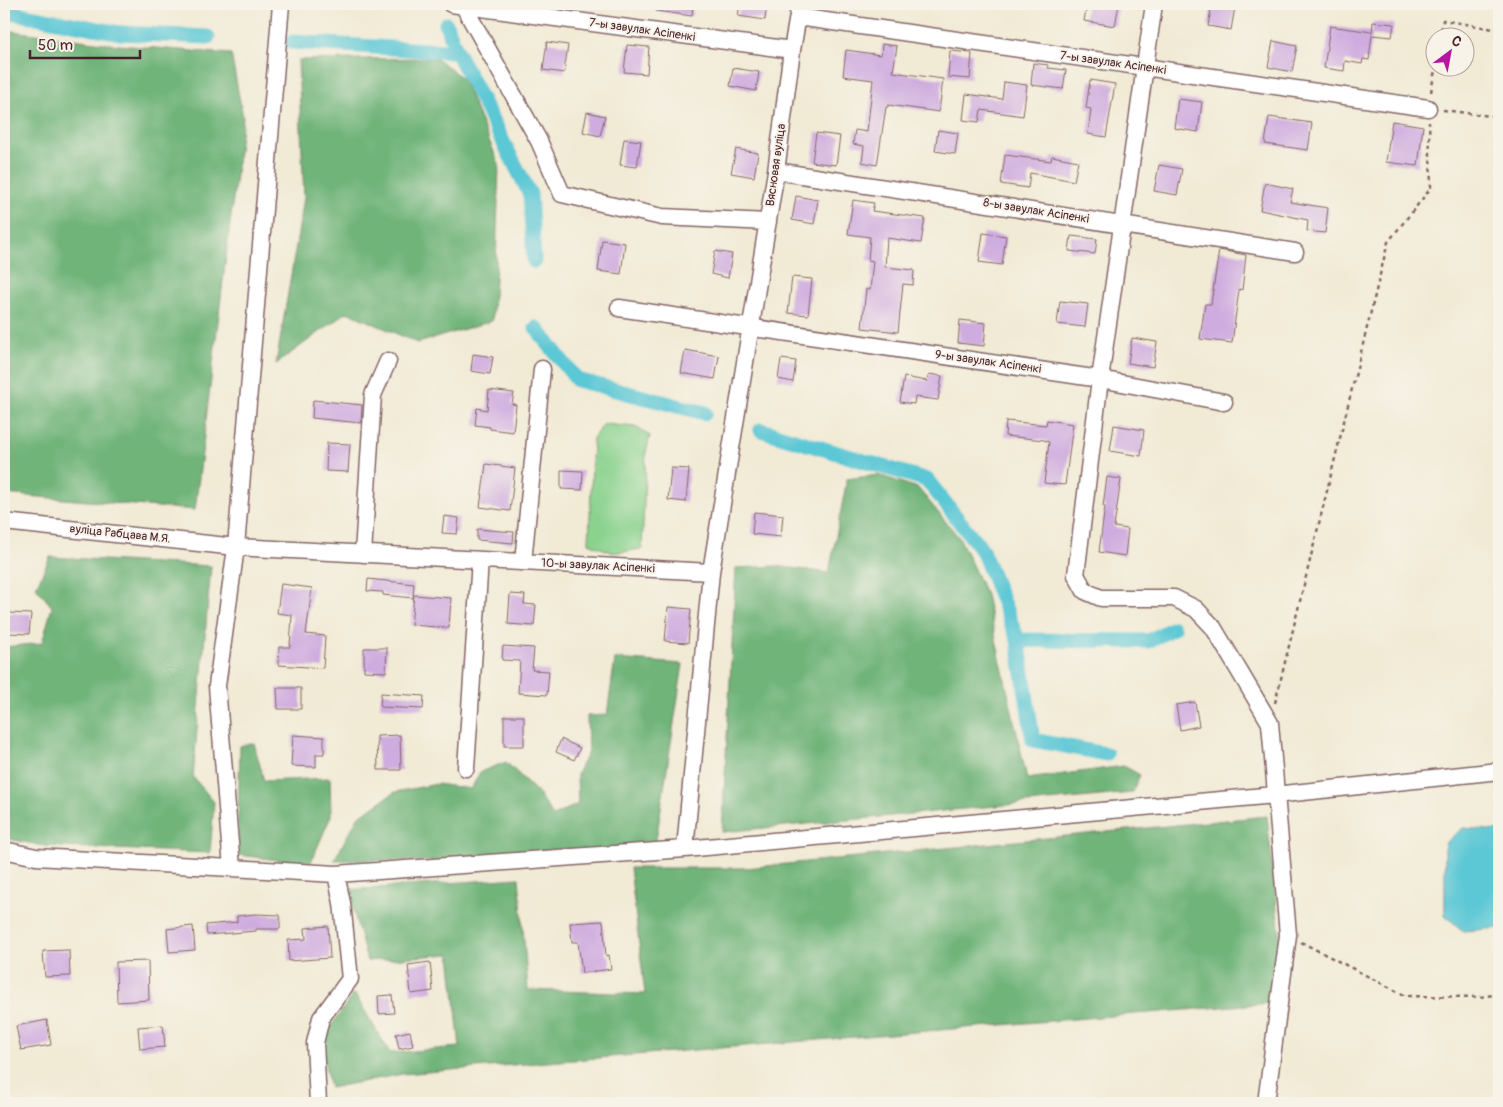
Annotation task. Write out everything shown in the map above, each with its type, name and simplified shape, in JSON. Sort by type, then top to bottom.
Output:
[{"type":"street","points":[[232,868],[217,686],[236,547],[281,4]]},
{"type":"street","points":[[457,4],[539,141],[562,194],[662,217],[768,222]]},
{"type":"street","name":"7-ы завулак Асіпенкі","points":[[457,4],[792,50]]},
{"type":"street","points":[[1154,4],[1100,379],[1076,575],[1085,591],[1101,598],[1174,598],[1196,609],[1213,627],[1270,723],[1288,935],[1266,1103]]},
{"type":"street","name":"7-ы завулак Асіпенкі","points":[[799,10],[1145,67],[1428,108]]},
{"type":"street","name":"Вясновая вуліца","points":[[751,327],[799,10]]},
{"type":"street","name":"8-ы завулак Асіпенкі","points":[[776,171],[1295,252]]},
{"type":"street","name":"9-ы завулак Асіпенкі","points":[[619,308],[1100,379],[1224,402]]},
{"type":"street","points":[[685,850],[711,572],[751,327]]},
{"type":"street","points":[[363,554],[373,395],[388,360]]},
{"type":"street","points":[[523,562],[542,369]]},
{"type":"street","name":"вуліца Рабцава М.Я.","points":[[4,522],[236,547]]},
{"type":"street","name":"10-ы завулак Асіпенкі","points":[[236,547],[711,572]]},
{"type":"street","points":[[466,768],[480,560]]},
{"type":"street","points":[[4,850],[36,856],[336,874],[685,850],[1275,795],[1499,771]]},
{"type":"street","points":[[318,1103],[315,1043],[321,1018],[350,979],[342,903],[336,874]]},
{"type":"path","points":[[1442,28],[1443,20],[1499,30]]},
{"type":"path","points":[[1270,723],[1388,242],[1431,188],[1428,108],[1433,78]]},
{"type":"path","points":[[1428,108],[1499,116]]},
{"type":"path","points":[[1288,935],[1406,996],[1480,997],[1499,994]]},
{"type":"green space","points":[[4,30],[118,45],[231,54],[243,117],[195,510],[4,494]]},
{"type":"green space","points":[[436,58],[463,79],[499,164],[496,267],[492,321],[418,343],[347,312],[276,364],[304,198],[298,60]]},
{"type":"green space","points":[[604,424],[635,427],[650,436],[646,452],[642,549],[613,553],[589,543],[593,438]]},
{"type":"green space","points":[[878,475],[918,488],[960,539],[986,595],[1027,779],[1124,766],[1140,775],[1132,793],[722,832],[736,568],[776,566],[829,573],[847,479]]},
{"type":"green space","points":[[50,557],[211,566],[193,777],[214,802],[210,853],[44,846],[4,838],[4,647],[42,643],[52,607],[36,587]]},
{"type":"green space","points":[[615,659],[683,664],[655,847],[444,861],[334,860],[358,817],[395,792],[437,784],[471,789],[480,772],[506,762],[537,792],[553,816],[578,804],[577,774],[588,752],[587,716],[607,715]]},
{"type":"green space","points":[[254,743],[264,781],[330,778],[331,816],[310,864],[239,855],[240,746]]},
{"type":"green space","points":[[1267,816],[1280,938],[1270,1003],[402,1074],[330,1088],[320,1042],[354,993],[390,1053],[460,1047],[450,954],[367,961],[348,890],[519,878],[528,990],[645,994],[630,868],[746,868]]},
{"type":"water","points":[[1463,828],[1499,831],[1499,928],[1463,931],[1445,915],[1445,843]]},
{"type":"building","points":[[657,4],[693,4],[692,16],[656,11]]},
{"type":"building","points":[[740,4],[767,4],[765,20],[738,16]]},
{"type":"building","points":[[1087,4],[1119,4],[1115,26],[1084,21]]},
{"type":"building","points":[[1212,4],[1235,7],[1231,30],[1208,26]]},
{"type":"building","points":[[1373,22],[1394,24],[1392,37],[1372,35],[1369,60],[1363,59],[1362,64],[1345,61],[1344,71],[1324,68],[1330,26],[1372,32]]},
{"type":"building","points":[[1273,41],[1297,46],[1292,72],[1268,67]]},
{"type":"building","points":[[547,42],[568,45],[564,73],[543,70]]},
{"type":"building","points":[[882,44],[897,46],[893,72],[943,79],[939,112],[888,105],[886,107],[877,165],[862,162],[864,146],[853,144],[855,130],[867,132],[873,80],[843,76],[846,50],[881,55]]},
{"type":"building","points":[[627,45],[649,47],[647,74],[624,72]]},
{"type":"building","points":[[950,51],[972,53],[970,79],[948,77]]},
{"type":"building","points":[[1033,63],[1048,65],[1048,68],[1066,70],[1063,89],[1031,85]]},
{"type":"building","points":[[733,68],[759,72],[756,91],[730,86]]},
{"type":"building","points":[[1090,80],[1115,84],[1106,137],[1088,134],[1091,109],[1086,108]]},
{"type":"building","points":[[1004,82],[1027,85],[1023,116],[981,110],[979,122],[963,120],[966,94],[1002,99]]},
{"type":"building","points":[[1178,99],[1202,102],[1198,132],[1174,128]]},
{"type":"building","points":[[587,112],[605,116],[600,136],[583,132]]},
{"type":"building","points":[[1269,117],[1312,123],[1308,150],[1265,144]]},
{"type":"building","points":[[1392,121],[1423,126],[1418,166],[1386,162]]},
{"type":"building","points":[[938,130],[958,133],[955,154],[935,151]]},
{"type":"building","points":[[816,133],[840,136],[836,165],[812,162]]},
{"type":"building","points":[[624,139],[641,141],[637,167],[620,165]]},
{"type":"building","points":[[736,149],[758,153],[754,177],[731,173]]},
{"type":"building","points":[[1005,155],[1051,161],[1052,156],[1078,161],[1074,181],[1030,173],[1028,188],[1001,184]]},
{"type":"building","points":[[1159,165],[1182,169],[1177,195],[1154,191]]},
{"type":"building","points":[[1265,183],[1293,189],[1290,202],[1328,208],[1325,233],[1307,231],[1308,220],[1260,210]]},
{"type":"building","points":[[796,196],[818,200],[814,224],[792,220]]},
{"type":"building","points":[[853,200],[874,203],[872,211],[925,218],[921,243],[887,238],[885,267],[914,270],[913,285],[903,284],[898,332],[862,328],[866,289],[870,290],[873,261],[868,260],[870,237],[848,234]]},
{"type":"building","points":[[983,233],[1006,236],[1002,265],[979,262]]},
{"type":"building","points":[[1071,236],[1097,239],[1095,254],[1069,251]]},
{"type":"building","points":[[602,240],[625,243],[621,274],[598,271]]},
{"type":"building","points":[[1219,250],[1246,255],[1242,290],[1239,289],[1232,343],[1200,339],[1205,304],[1211,304]]},
{"type":"building","points":[[715,251],[732,254],[728,278],[711,274]]},
{"type":"building","points":[[792,277],[812,279],[808,315],[788,313]]},
{"type":"building","points":[[1060,301],[1088,304],[1085,327],[1057,324]]},
{"type":"building","points":[[960,320],[986,323],[984,346],[958,343]]},
{"type":"building","points":[[1132,338],[1157,342],[1153,367],[1128,363]]},
{"type":"building","points":[[685,350],[719,356],[715,379],[681,373]]},
{"type":"building","points":[[473,354],[493,357],[490,374],[471,371]]},
{"type":"building","points":[[781,359],[796,361],[793,382],[778,379]]},
{"type":"building","points":[[929,374],[942,376],[938,400],[915,397],[914,404],[900,402],[904,377],[927,381]]},
{"type":"building","points":[[489,390],[514,393],[512,404],[516,405],[513,432],[475,425],[477,408],[487,410]]},
{"type":"building","points":[[313,400],[362,405],[361,423],[312,418]]},
{"type":"building","points":[[1047,420],[1073,424],[1065,485],[1044,483],[1049,442],[1005,436],[1006,421],[1046,425]]},
{"type":"building","points":[[1114,425],[1144,430],[1141,456],[1110,451]]},
{"type":"building","points":[[327,443],[350,444],[348,472],[326,471]]},
{"type":"building","points":[[486,464],[515,468],[510,511],[480,507]]},
{"type":"building","points":[[671,468],[689,469],[686,502],[668,500]]},
{"type":"building","points":[[561,470],[583,471],[582,490],[561,489]]},
{"type":"building","points":[[1107,477],[1121,479],[1114,527],[1128,529],[1125,556],[1099,552]]},
{"type":"building","points":[[754,512],[783,515],[781,537],[752,534]]},
{"type":"building","points":[[444,516],[459,518],[457,534],[442,533]]},
{"type":"building","points":[[477,529],[514,532],[513,543],[477,540]]},
{"type":"building","points":[[368,579],[414,584],[413,598],[383,595],[383,592],[367,591]]},
{"type":"building","points":[[281,584],[312,588],[306,634],[325,636],[323,668],[278,665],[279,647],[290,647],[292,615],[277,613]]},
{"type":"building","points":[[510,594],[525,595],[524,604],[536,605],[534,626],[508,624]]},
{"type":"building","points":[[414,595],[451,598],[449,628],[411,625]]},
{"type":"building","points":[[668,607],[691,609],[688,643],[665,641]]},
{"type":"building","points":[[9,613],[31,614],[29,634],[8,633]]},
{"type":"building","points":[[503,646],[534,648],[532,670],[549,671],[547,695],[518,693],[520,661],[502,660]]},
{"type":"building","points":[[364,648],[387,648],[386,672],[364,671]]},
{"type":"building","points":[[277,688],[301,688],[301,709],[278,709]]},
{"type":"building","points":[[381,693],[424,696],[423,709],[380,707]]},
{"type":"building","points":[[1195,702],[1199,726],[1180,730],[1176,705]]},
{"type":"building","points":[[504,716],[524,716],[524,746],[504,746]]},
{"type":"building","points":[[293,735],[324,737],[324,754],[316,754],[316,767],[291,766]]},
{"type":"building","points":[[400,735],[401,770],[378,770],[377,736]]},
{"type":"building","points":[[561,739],[580,748],[574,760],[556,752]]},
{"type":"building","points":[[255,914],[280,915],[280,929],[256,929],[256,931],[207,935],[206,925],[237,922],[237,916]]},
{"type":"building","points":[[603,921],[606,956],[609,955],[611,969],[582,973],[578,942],[572,942],[570,923]]},
{"type":"building","points":[[193,926],[195,950],[169,952],[167,929]]},
{"type":"building","points":[[328,926],[330,958],[289,961],[288,940],[306,939],[305,928]]},
{"type":"building","points":[[69,950],[70,976],[45,977],[43,951]]},
{"type":"building","points":[[148,961],[149,1000],[117,1002],[116,962]]},
{"type":"building","points":[[430,962],[433,991],[411,994],[408,965]]},
{"type":"building","points":[[392,995],[394,1013],[379,1014],[378,996]]},
{"type":"building","points":[[47,1020],[51,1045],[21,1050],[16,1026]]},
{"type":"building","points":[[163,1025],[165,1047],[140,1049],[138,1027]]},
{"type":"building","points":[[410,1031],[413,1046],[399,1049],[396,1034]]},
{"type":"waterway","points":[[4,11],[120,33],[208,37]]},
{"type":"waterway","points":[[446,24],[457,52]]},
{"type":"waterway","points":[[292,42],[457,52],[530,194],[534,261]]},
{"type":"waterway","points":[[536,328],[577,380],[705,413]]},
{"type":"waterway","points":[[761,430],[927,480],[982,550],[1018,640],[1033,740],[1106,754]]},
{"type":"waterway","points":[[1018,640],[1149,641],[1173,628]]}]
